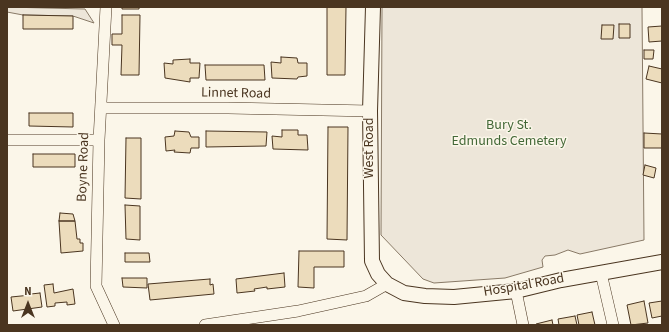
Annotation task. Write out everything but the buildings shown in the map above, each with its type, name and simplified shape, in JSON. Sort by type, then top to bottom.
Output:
[{"type":"street","name":"Boyne Road","points":[[106,7],[100,140],[96,286],[114,325]]},
{"type":"street","name":"West Road","points":[[373,7],[370,111],[372,261],[378,274],[387,284]]},
{"type":"street","name":"Linnet Road","points":[[102,108],[228,108],[370,111]]},
{"type":"street","points":[[7,140],[100,140]]},
{"type":"street","name":"Hospital Road","points":[[387,284],[404,293],[425,296],[454,297],[516,290],[561,280],[662,262]]},
{"type":"street","points":[[601,273],[613,325]]},
{"type":"street","points":[[205,325],[298,311],[366,296],[387,284]]},
{"type":"street","points":[[516,290],[523,325]]},
{"type":"green space","points":[[7,7],[85,9],[94,23],[73,16],[23,15],[7,12]]},
{"type":"green space","name":"Bury St. Edmunds Cemetery","points":[[382,7],[642,7],[644,240],[580,254],[568,250],[555,255],[545,256],[542,260],[543,267],[505,278],[434,283],[423,279],[381,235]]}]
